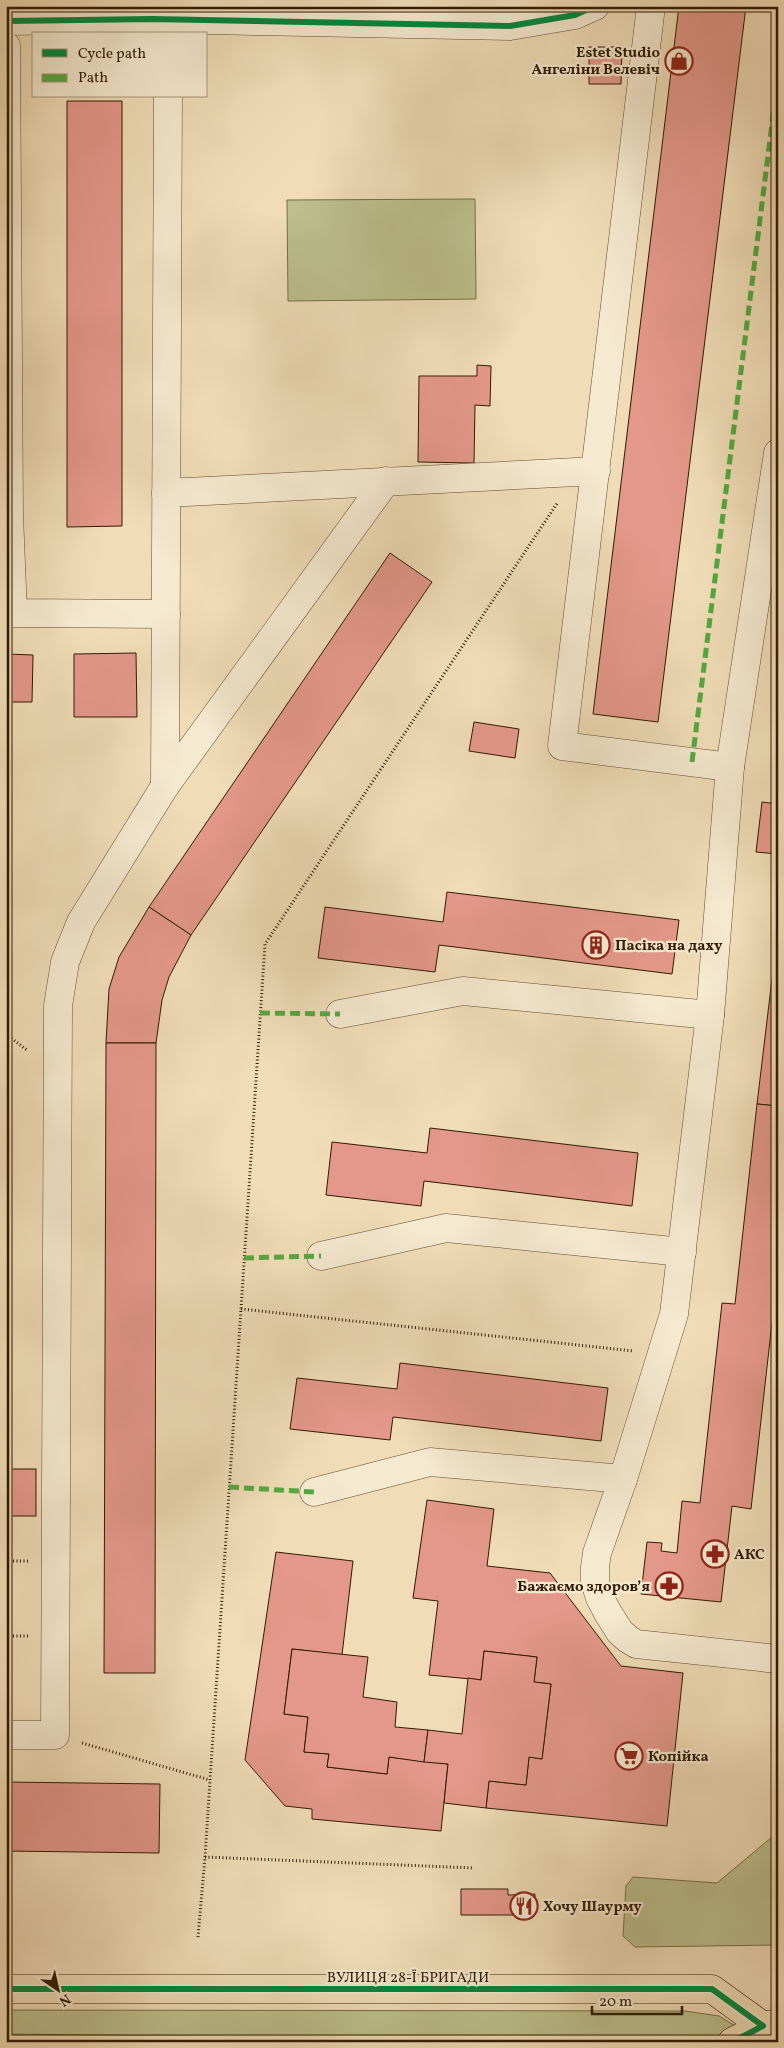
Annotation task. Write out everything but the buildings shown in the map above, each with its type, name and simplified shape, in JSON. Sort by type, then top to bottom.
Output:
[{"type":"main road","name":"ВУЛИЦЯ 28-Ї БРИГАДИ","points":[[6,1989],[712,1988],[770,2024]]},
{"type":"main road","name":"ВУЛИЦЯ 28-Ї БРИГАДИ","points":[[732,2042],[770,2024]]},
{"type":"street","points":[[6,6],[6,13]]},
{"type":"street","points":[[6,21],[169,27],[510,26],[575,15],[595,6]]},
{"type":"street","points":[[651,6],[587,471],[562,746],[730,767]]},
{"type":"street","points":[[6,46],[8,515],[12,613],[166,614]]},
{"type":"street","points":[[165,786],[168,98]]},
{"type":"street","points":[[778,453],[730,767],[710,1014],[674,1314],[623,1479],[597,1553],[595,1567],[595,1582],[600,1598],[620,1632],[636,1644],[778,1659]]},
{"type":"street","points":[[166,493],[587,471]]},
{"type":"street","points":[[6,1735],[55,1735],[58,1006],[65,962],[81,922],[165,786],[386,481]]},
{"type":"street","points":[[340,1014],[463,991],[710,1014]]},
{"type":"street","points":[[321,1256],[446,1228],[682,1252]]},
{"type":"street","points":[[314,1492],[430,1462],[623,1479]]},
{"type":"path","points":[[198,1936],[205,1857],[265,944],[587,471]]},
{"type":"path","points":[[241,1309],[662,1354]]},
{"type":"path","points":[[55,1735],[210,1780]]},
{"type":"path","points":[[205,1857],[474,1868]]},
{"type":"green space","points":[[475,199],[476,299],[288,301],[287,200]]},
{"type":"green space","points":[[778,1832],[778,1945],[635,1947],[623,1936],[626,1886],[633,1877],[717,1883]]},
{"type":"green space","points":[[6,2010],[685,2011],[719,2016],[737,2027],[718,2037],[690,2042],[6,2034]]},
{"type":"marked path","points":[[692,762],[778,76]]},
{"type":"marked path","points":[[260,1013],[340,1014]]},
{"type":"marked path","points":[[244,1258],[321,1256]]},
{"type":"marked path","points":[[229,1487],[314,1492]]},
{"type":"cycle path","points":[[6,21],[152,19],[510,26],[575,15],[595,6]]},
{"type":"cycle path","points":[[6,1989],[712,1989],[763,2026],[732,2042]]},
{"type":"place","name":"Estet Studio Ангеліни Велевіч","points":[[679,61]]},
{"type":"place","name":"Пасіка на даху","points":[[596,945]]},
{"type":"place","name":"АКС","points":[[715,1554]]},
{"type":"place","name":"Бажаємо здоровʼя","points":[[669,1586]]},
{"type":"place","name":"Копійка","points":[[629,1756]]},
{"type":"place","name":"Хочу Шаурму","points":[[524,1906]]}]
